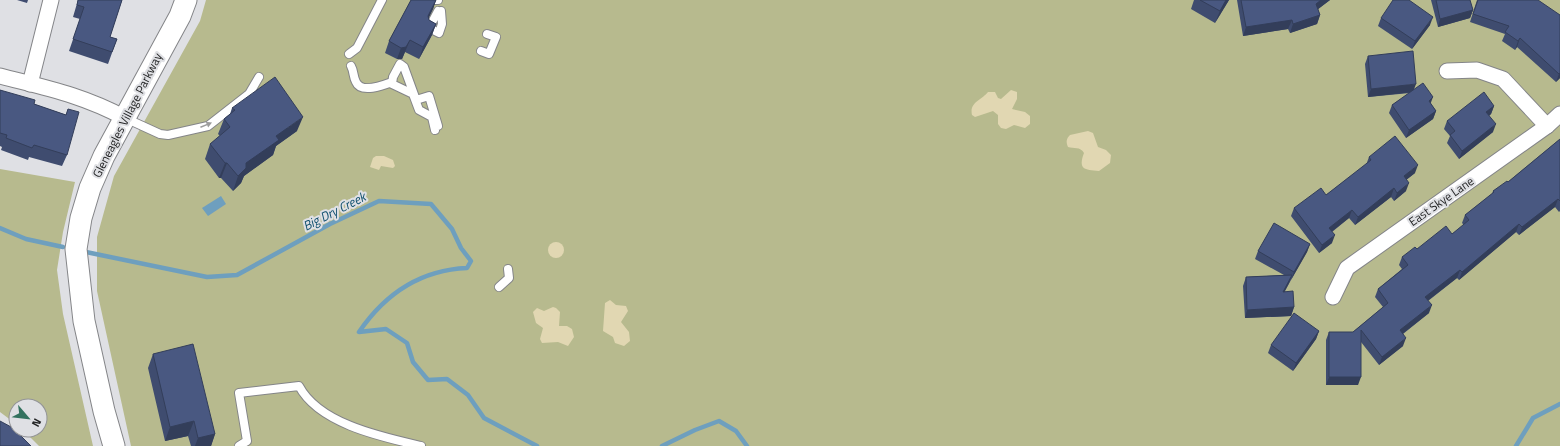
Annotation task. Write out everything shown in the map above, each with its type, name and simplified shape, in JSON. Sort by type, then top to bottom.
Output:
[{"type":"street","points":[[30,84],[51,0]]},
{"type":"street","name":"Gleneagles Village Parkway","points":[[114,446],[104,411],[84,321],[76,249],[81,218],[90,188],[104,156],[180,16],[186,0]]},
{"type":"street","points":[[1447,71],[1477,70],[1503,79],[1547,126]]},
{"type":"street","points":[[0,76],[67,93],[101,105],[124,118]]},
{"type":"street","name":"East Skye Lane","points":[[1333,297],[1347,268],[1547,126],[1560,114]]},
{"type":"lane","points":[[348,54],[356,48],[382,0]]},
{"type":"lane","points":[[481,51],[489,54],[496,37],[487,34]]},
{"type":"lane","points":[[351,66],[356,82],[359,85],[373,88],[392,82],[412,94],[419,110],[432,117],[436,128],[429,96],[416,100],[404,67],[400,64],[392,82]]},
{"type":"lane","points":[[124,118],[160,134],[168,135],[208,126],[249,94],[259,77]]},
{"type":"lane","points":[[500,287],[509,278],[508,268]]},
{"type":"lane","points":[[239,446],[247,440],[239,393],[299,386],[304,396],[331,418],[386,438],[421,446]]},
{"type":"green space","points":[[206,0],[1560,0],[1560,446],[131,446],[97,291],[97,237],[114,176],[200,21]]},
{"type":"green space","points":[[0,169],[75,182],[63,232],[57,270],[63,314],[93,446],[39,446],[31,438],[48,438],[48,398],[8,398],[8,418],[0,412]]},
{"type":"sand","points":[[1011,90],[1017,92],[1017,99],[1012,109],[1025,112],[1030,116],[1030,124],[1025,128],[1014,125],[1006,129],[1001,128],[998,124],[998,115],[993,111],[975,117],[972,115],[972,107],[974,104],[988,92],[995,92],[998,98],[1001,99]]},
{"type":"sand","points":[[1088,131],[1093,133],[1098,147],[1106,150],[1111,155],[1110,163],[1099,171],[1084,168],[1082,165],[1082,158],[1084,153],[1081,149],[1068,147],[1067,145],[1067,139],[1070,135]]},
{"type":"sand","points":[[376,156],[384,156],[393,160],[395,166],[393,168],[381,166],[379,170],[370,167],[373,158]]},
{"type":"sand","points":[[556,242],[562,244],[564,250],[562,256],[556,258],[550,256],[548,250],[550,244]]},
{"type":"sand","points":[[610,300],[616,305],[626,306],[628,311],[621,322],[629,332],[630,341],[624,346],[615,343],[613,337],[603,331],[605,303]]},
{"type":"sand","points":[[553,307],[560,312],[559,326],[567,326],[572,329],[574,337],[568,346],[558,342],[542,343],[540,339],[543,328],[536,323],[533,312],[537,308],[544,311]]},
{"type":"water","points":[[221,196],[226,204],[208,216],[202,208]]},
{"type":"building","points":[[78,0],[122,0],[110,37],[117,39],[112,52],[73,39],[84,7],[77,5]]},
{"type":"building","points":[[411,0],[436,0],[428,16],[429,20],[436,24],[423,47],[410,40],[406,47],[401,48],[389,41]]},
{"type":"building","points":[[1200,0],[1226,0],[1220,11]]},
{"type":"building","points":[[1241,0],[1321,0],[1316,4],[1320,15],[1293,24],[1292,20],[1246,27]]},
{"type":"building","points":[[1393,0],[1409,0],[1433,17],[1415,41],[1381,18]]},
{"type":"building","points":[[1436,0],[1470,0],[1473,10],[1440,19]]},
{"type":"building","points":[[1478,0],[1538,0],[1560,15],[1560,73],[1559,74],[1520,38],[1518,41],[1505,32],[1509,26],[1473,14]]},
{"type":"building","points":[[1413,51],[1416,84],[1371,89],[1368,56]]},
{"type":"building","points":[[275,77],[303,117],[276,136],[279,140],[246,163],[246,168],[238,176],[227,163],[225,163],[210,144],[230,127],[224,119],[235,110],[232,108]]},
{"type":"building","points":[[1423,83],[1433,97],[1429,101],[1436,111],[1409,130],[1392,105]]},
{"type":"building","points":[[0,90],[35,100],[34,104],[66,115],[68,109],[79,112],[67,155],[34,145],[32,148],[6,138],[7,135],[0,133]]},
{"type":"building","points":[[1484,92],[1494,106],[1486,112],[1496,124],[1462,151],[1450,135],[1455,131],[1447,121]]},
{"type":"building","points":[[1395,136],[1418,165],[1404,176],[1409,183],[1397,193],[1394,188],[1358,217],[1352,210],[1329,228],[1335,235],[1322,245],[1294,208],[1321,188],[1326,195],[1371,160],[1369,157]]},
{"type":"building","points":[[1560,139],[1560,201],[1558,199],[1522,227],[1519,224],[1462,272],[1460,270],[1425,297],[1432,305],[1400,330],[1406,338],[1382,357],[1361,330],[1361,377],[1329,377],[1329,332],[1353,332],[1388,303],[1378,289],[1408,265],[1402,257],[1415,247],[1417,249],[1446,226],[1452,234],[1469,220],[1465,215],[1494,192],[1493,191],[1507,181],[1508,182]]},
{"type":"building","points":[[1274,223],[1310,244],[1294,272],[1258,251]]},
{"type":"building","points":[[1292,275],[1283,292],[1293,291],[1294,307],[1247,310],[1246,277]]},
{"type":"building","points":[[1294,313],[1319,331],[1296,363],[1271,345]]},
{"type":"building","points":[[193,344],[215,434],[198,438],[194,421],[170,427],[153,354]]},
{"type":"building","points":[[0,421],[8,425],[8,438],[23,438],[31,446],[0,446]]},
{"type":"waterway","name":"Big Dry Creek","points":[[86,252],[207,277],[237,275],[330,224],[379,201],[431,204],[452,229],[461,248],[471,261],[467,268],[434,274],[419,279],[406,286],[380,306],[359,332],[386,329],[407,343],[413,362],[428,380],[447,379],[468,395],[484,418],[537,446]]},
{"type":"waterway","name":"Big Dry Creek","points":[[0,228],[26,239],[63,247]]},
{"type":"waterway","name":"Big Dry Creek","points":[[1516,446],[1533,418],[1560,404]]},
{"type":"waterway","name":"Big Dry Creek","points":[[662,446],[695,430],[719,421],[736,431],[747,446]]}]
